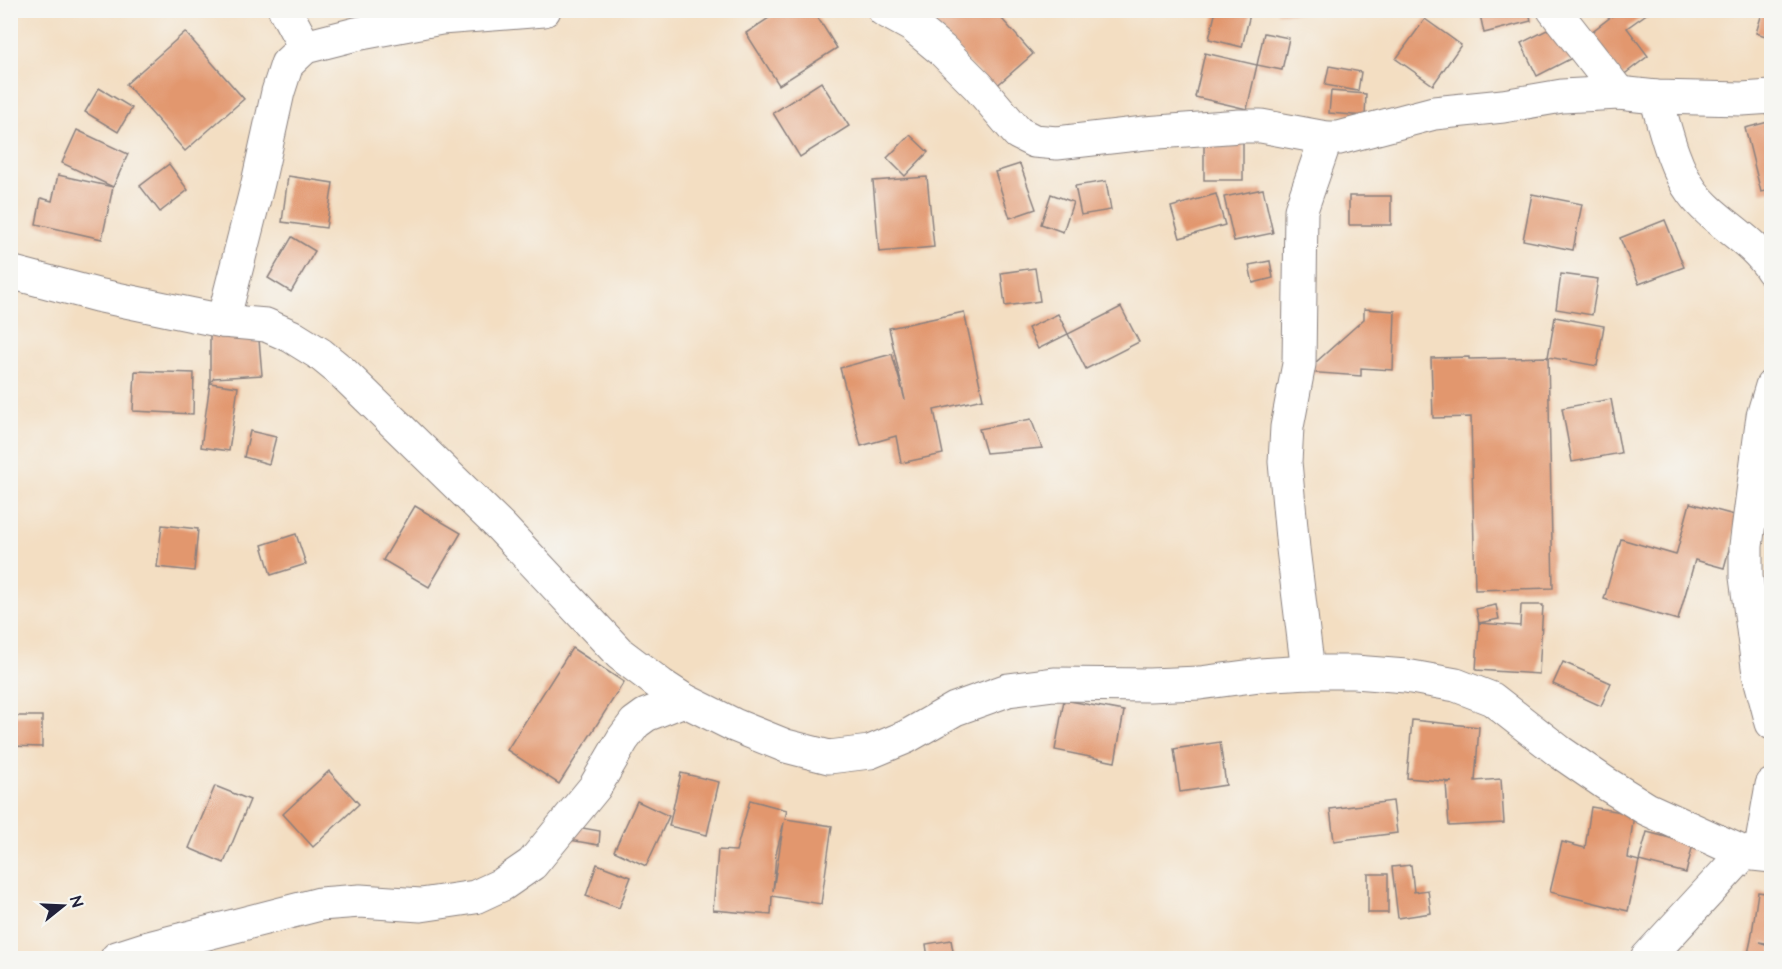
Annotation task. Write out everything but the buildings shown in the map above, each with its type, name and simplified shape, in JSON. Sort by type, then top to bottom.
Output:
[{"type":"street","points":[[285,10],[305,47]]},
{"type":"street","points":[[223,321],[258,183],[278,92],[287,64],[305,47],[356,34],[441,18],[544,10]]},
{"type":"street","points":[[884,10],[913,26],[942,51],[978,87],[1018,133],[1034,141],[1057,144],[1145,133],[1240,126],[1284,129],[1326,138],[1339,138],[1434,113],[1503,106],[1562,96],[1619,93],[1656,97],[1742,99],[1772,97]]},
{"type":"street","points":[[1554,10],[1619,93]]},
{"type":"street","points":[[1656,97],[1677,161],[1691,191],[1703,205],[1750,244],[1772,270]]},
{"type":"street","points":[[1308,672],[1285,462],[1287,426],[1299,364],[1301,210],[1326,138]]},
{"type":"street","points":[[10,272],[97,295],[223,321],[266,325],[291,336],[320,354],[342,372],[501,527],[620,654],[661,686],[684,700],[734,725],[786,746],[829,757],[870,752],[906,737],[955,710],[1008,690],[1054,684],[1149,686],[1308,672],[1355,672],[1406,676],[1456,685],[1492,699],[1560,752],[1647,809],[1758,854]]},
{"type":"street","points":[[1772,386],[1763,416],[1746,546],[1746,577],[1759,674],[1772,723]]},
{"type":"street","points":[[117,958],[320,904],[360,901],[421,905],[476,897],[503,884],[532,864],[595,787],[635,723],[646,715],[684,700]]},
{"type":"street","points":[[1647,958],[1758,854],[1772,785]]}]
